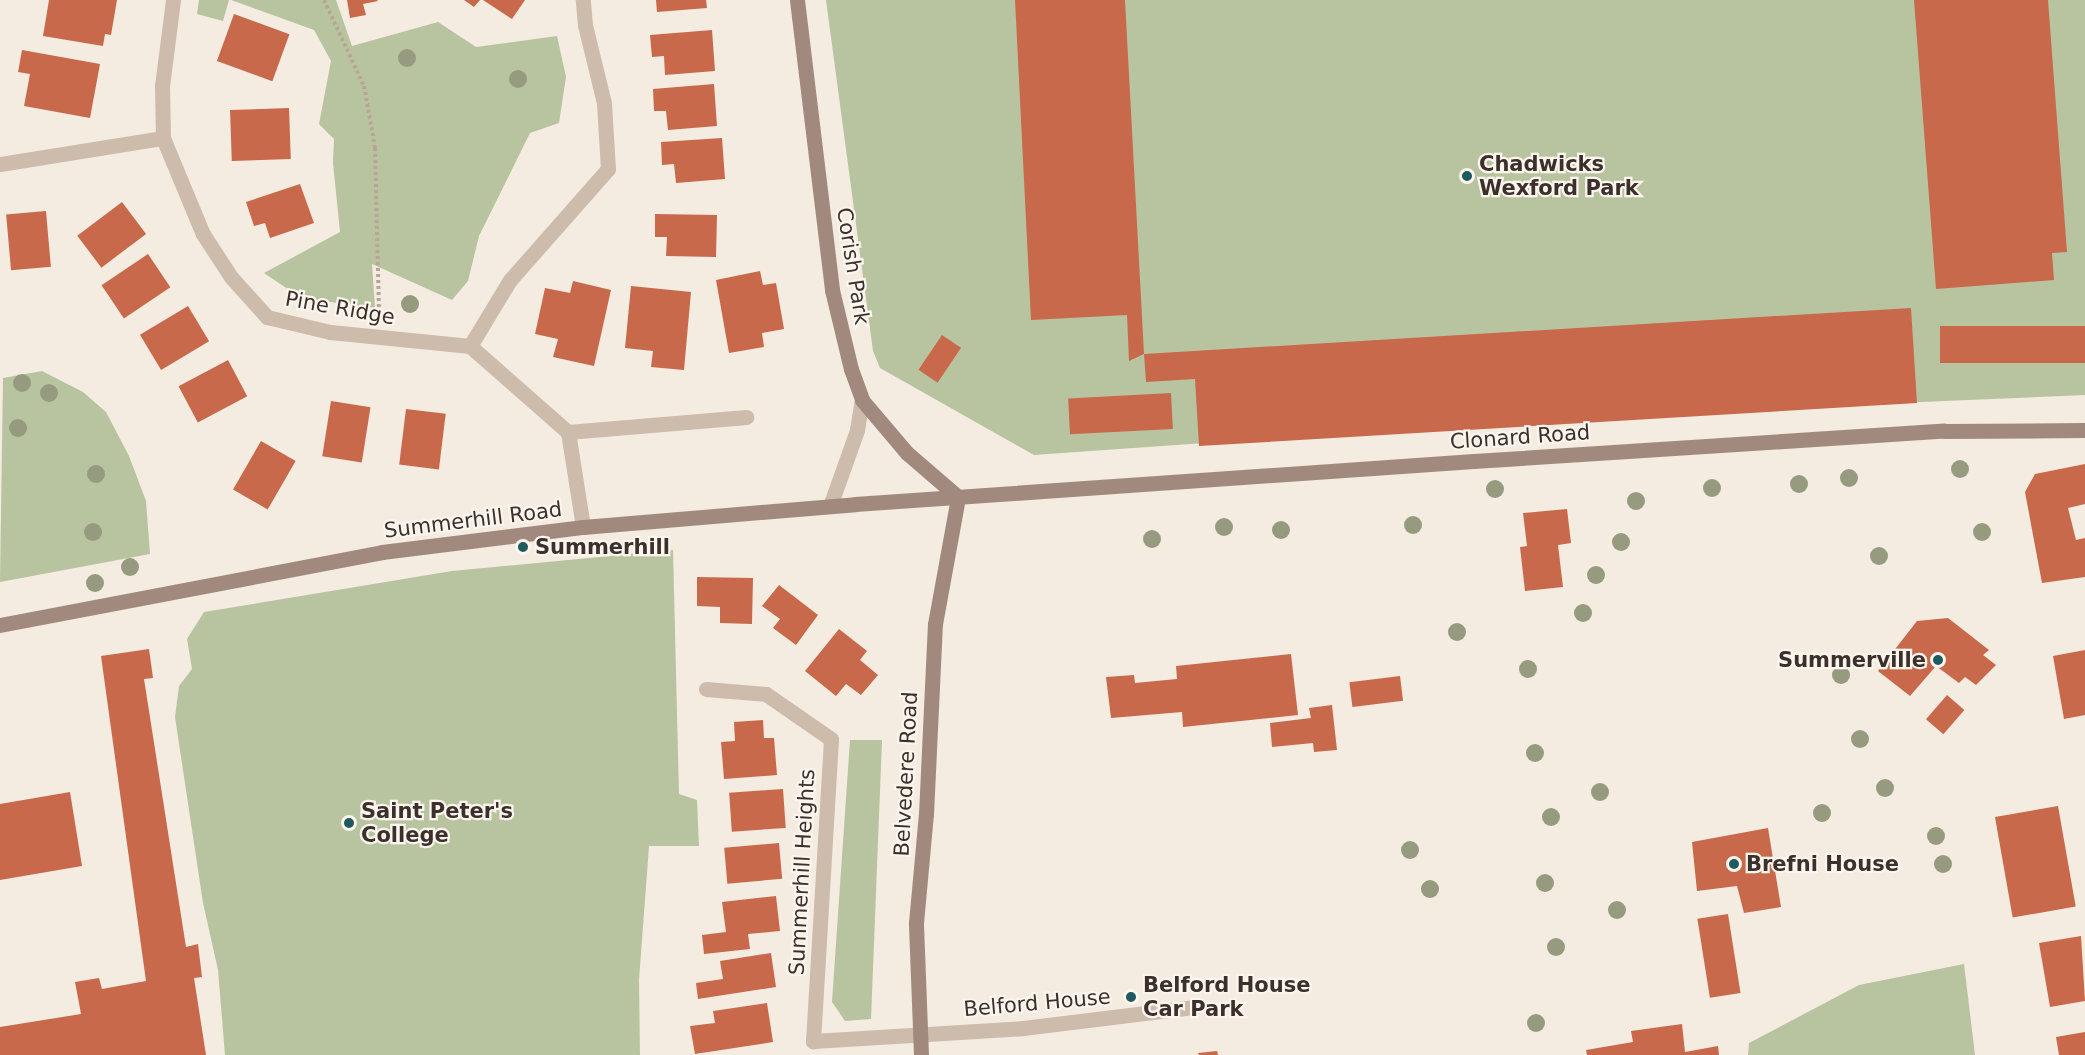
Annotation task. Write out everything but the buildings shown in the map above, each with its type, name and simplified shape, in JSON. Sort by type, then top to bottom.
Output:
[{"type":"street","name":"Pine Ridge","points":[[173,0],[162,86],[163,138],[203,234],[231,277],[267,317],[378,339],[470,346]]},
{"type":"street","points":[[583,0],[585,25],[604,103],[608,169],[510,280],[470,346],[568,432],[584,527]]},
{"type":"street","name":"Corish Park","points":[[797,0],[832,290],[862,400],[907,453],[957,497]]},
{"type":"street","points":[[0,164],[163,138]]},
{"type":"street","points":[[830,506],[857,430],[862,400]]},
{"type":"street","points":[[568,432],[746,417]]},
{"type":"street","name":"Clonard Road","points":[[957,497],[1888,434],[2085,430]]},
{"type":"street","name":"Summerhill Road","points":[[0,625],[382,552],[584,527],[957,497]]},
{"type":"street","name":"Belvedere Road","points":[[921,1055],[918,1033],[916,923],[926,814],[934,624],[957,497]]},
{"type":"street","name":"Summerhill Heights","points":[[706,689],[766,694],[831,739],[813,1041],[918,1033]]},
{"type":"street","name":"Belford House","points":[[918,1033],[1023,1028],[1196,1007]]},
{"type":"path","points":[[324,0],[364,86],[373,138],[378,339]]},
{"type":"green space","points":[[199,0],[229,0],[223,21],[197,14]]},
{"type":"green space","points":[[231,0],[336,0],[352,46],[438,22],[476,47],[557,36],[566,77],[559,123],[530,133],[479,236],[468,281],[452,300],[372,264],[375,308],[301,298],[264,273],[340,232],[333,163],[334,139],[319,124],[331,61],[314,30]]},
{"type":"green space","name":"Chadwicks Wexford Park","points":[[826,0],[2085,0],[2085,395],[1589,416],[1034,455],[880,368],[873,351]]},
{"type":"green space","points":[[42,371],[83,392],[106,412],[129,456],[146,501],[150,554],[0,582],[3,378]]},
{"type":"green space","name":"Saint Peter's College","points":[[673,550],[679,794],[697,800],[699,846],[649,846],[639,980],[640,1055],[225,1055],[218,970],[203,903],[175,717],[179,686],[192,669],[187,639],[204,612],[452,571]]},
{"type":"green space","points":[[850,740],[882,740],[871,1019],[845,1021],[832,1002]]},
{"type":"green space","points":[[1964,964],[1975,1055],[1748,1055],[1749,1043],[1859,985]]},
{"type":"place","name":"Chadwicks Wexford Park","points":[[1467,176]]},
{"type":"place","name":"Summerhill","points":[[523,547]]},
{"type":"place","name":"Summerville","points":[[1938,660]]},
{"type":"place","name":"Saint Peter's College","points":[[349,823]]},
{"type":"place","name":"Brefni House","points":[[1734,864]]},
{"type":"place","name":"Belford House Car Park","points":[[1131,997]]}]
